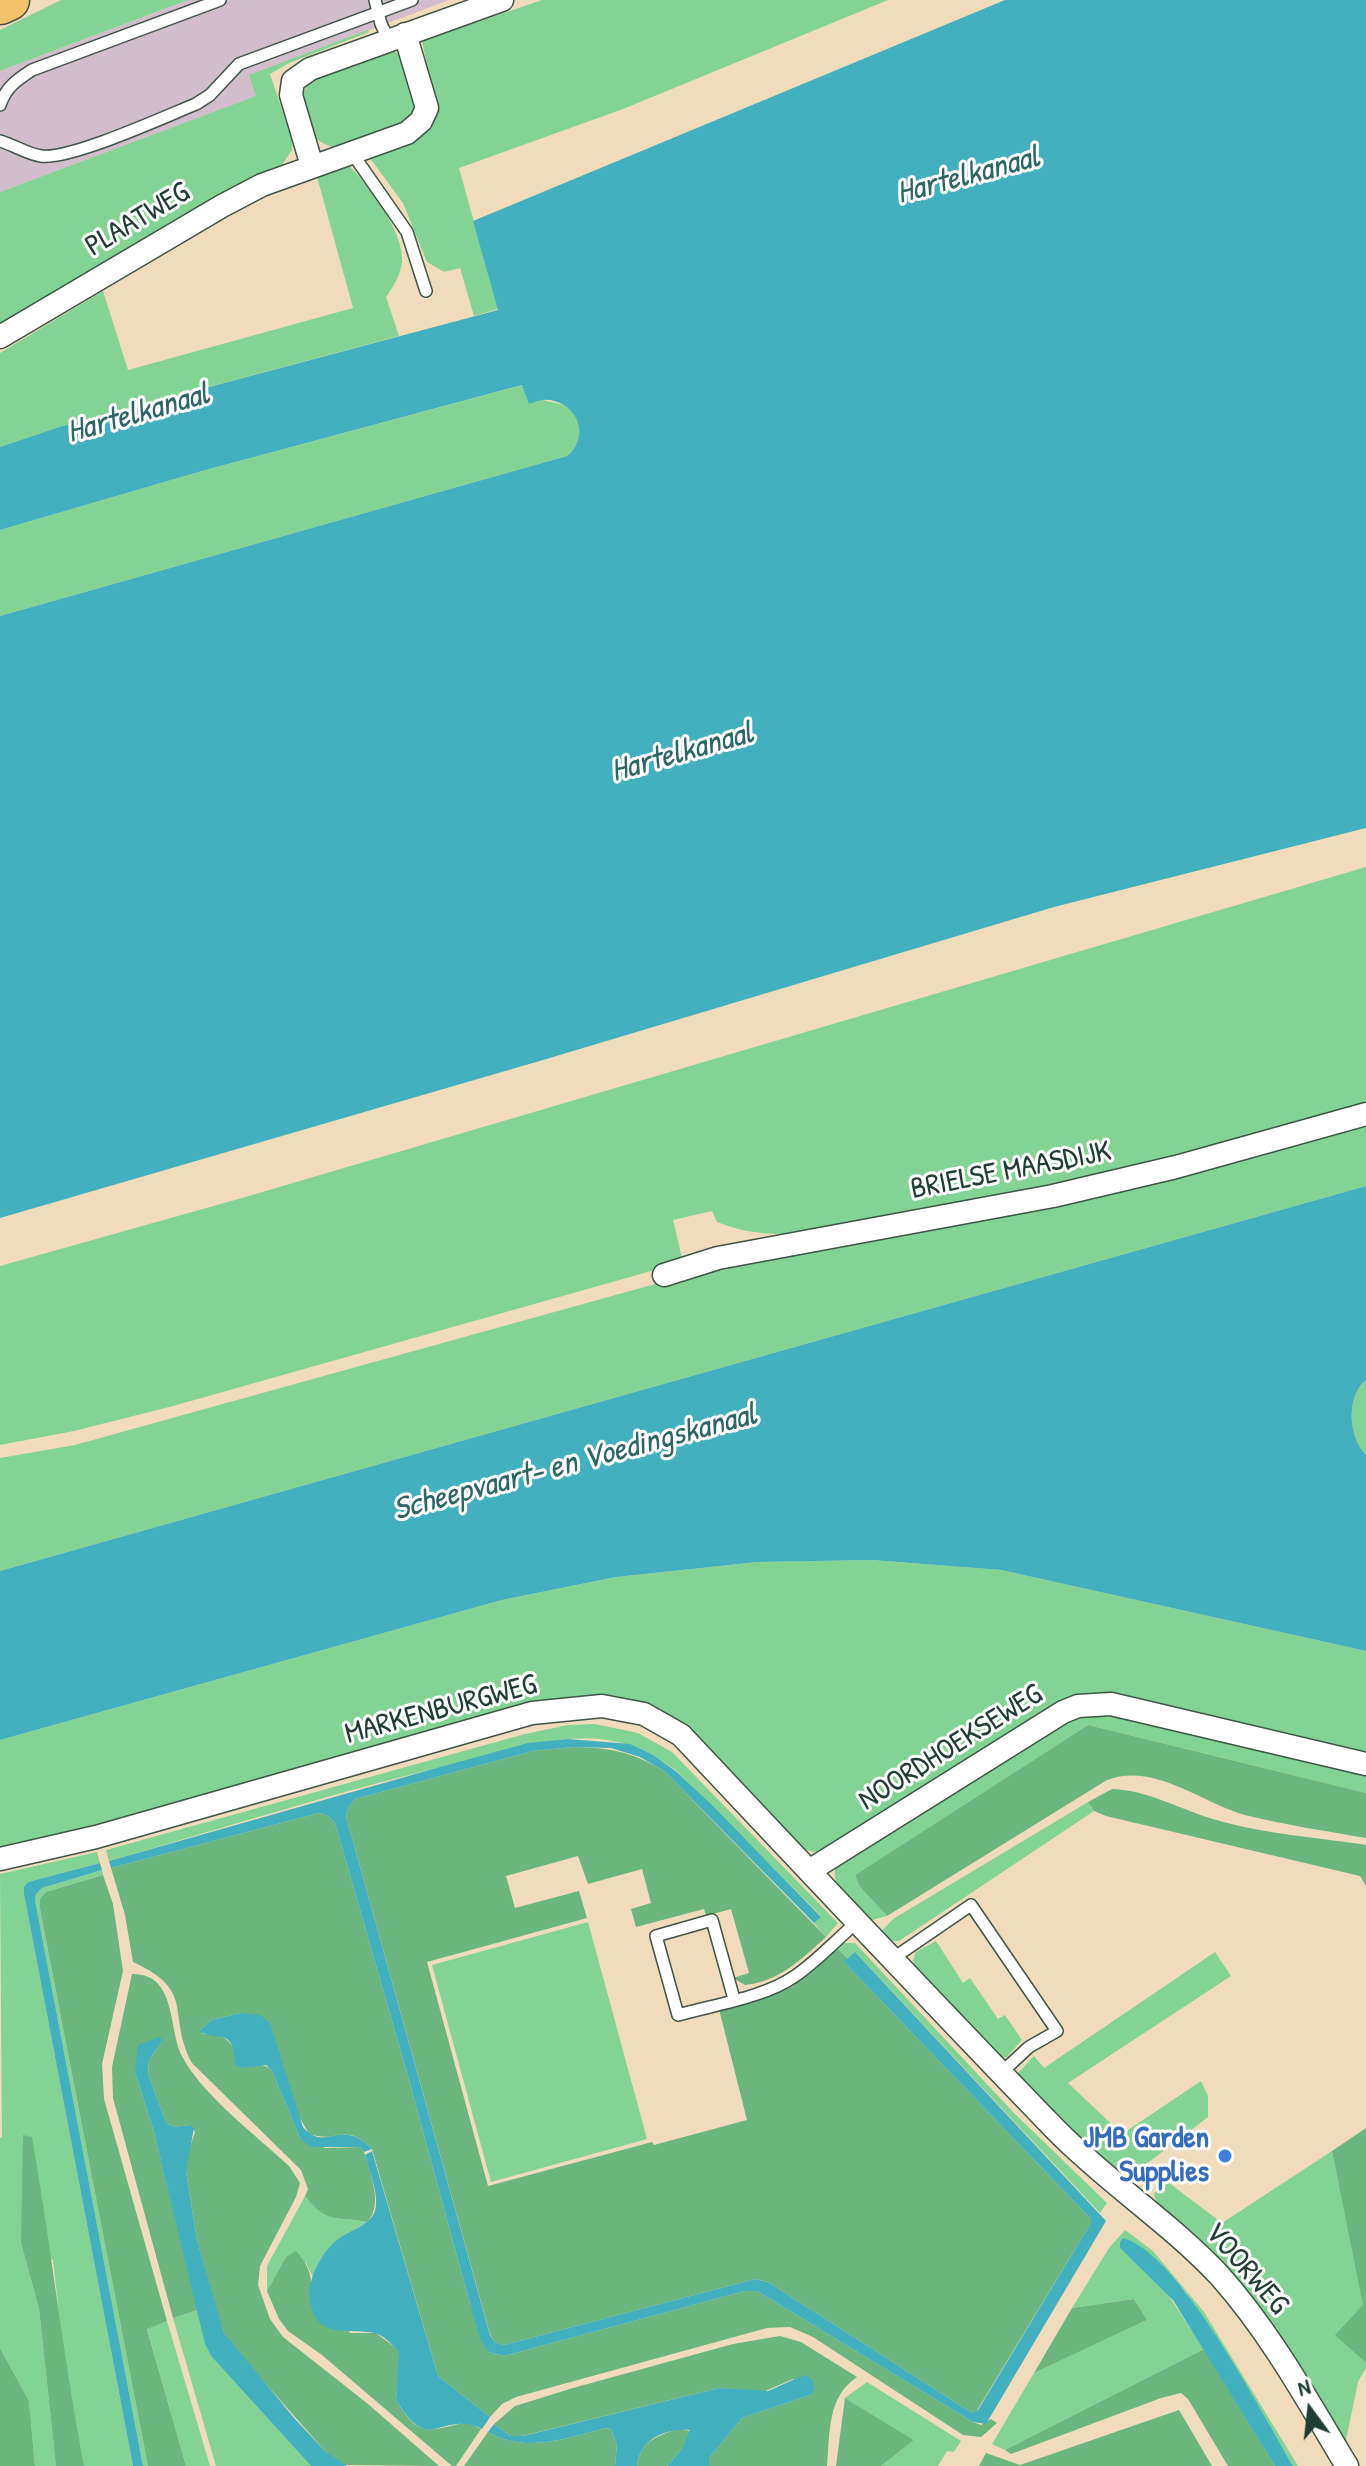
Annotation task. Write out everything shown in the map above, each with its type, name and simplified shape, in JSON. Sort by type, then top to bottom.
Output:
[{"type":"highway","points":[[0,4],[9,0]]},
{"type":"street","points":[[312,166],[291,95],[293,81],[310,69],[502,0]]},
{"type":"street","name":"PLAATWEG","points":[[0,337],[262,185],[407,133],[421,121],[427,108],[397,37]]},
{"type":"street","name":"BRIELSE MAASDIJK","points":[[664,1275],[718,1258],[1084,1189],[1366,1114]]},
{"type":"street","name":"NOORDHOEKSEWEG","points":[[809,1871],[1051,1719],[1078,1706],[1111,1704],[1366,1764]]},
{"type":"street","name":"MARKENBURGWEG","points":[[0,1859],[96,1837],[532,1713],[602,1706],[644,1714],[681,1735],[861,1928]]},
{"type":"street","name":"VOORWEG","points":[[861,1928],[1077,2151],[1177,2236],[1225,2282],[1291,2373],[1347,2466]]},
{"type":"lane","points":[[0,105],[9,87],[32,70],[220,0]]},
{"type":"lane","points":[[375,0],[381,24],[397,37]]},
{"type":"lane","points":[[0,141],[39,156],[55,156],[78,149],[196,104],[210,95],[239,64],[412,0]]},
{"type":"lane","points":[[352,153],[407,232],[426,291]]},
{"type":"lane","points":[[892,1960],[971,1905],[1057,2031],[1029,2047],[1001,2073]]},
{"type":"lane","points":[[734,1999],[712,1920],[656,1936],[678,2015],[734,1999],[770,1988],[794,1977],[861,1928]]},
{"type":"shaded area","points":[[188,0],[449,0],[250,75],[257,96],[0,192],[0,71]]},
{"type":"green space","points":[[61,0],[188,0],[0,71],[0,30]]},
{"type":"green space","points":[[542,0],[888,0],[623,109],[459,168],[498,309],[474,316],[460,268],[444,272],[427,262],[403,203],[370,158],[412,142],[432,128],[436,109],[422,41]]},
{"type":"green space","points":[[368,30],[270,74],[292,140],[292,150],[280,168],[197,208],[0,327],[0,192],[256,96],[249,75]]},
{"type":"green space","points":[[387,49],[403,58],[407,66],[415,101],[410,117],[387,131],[342,146],[330,146],[314,138],[302,102],[304,92],[311,83],[335,68]]},
{"type":"green space","points":[[346,163],[383,209],[401,250],[401,267],[386,297],[399,336],[59,427],[0,447],[0,353],[103,291],[128,370],[353,308],[316,173]]},
{"type":"green space","points":[[523,385],[540,399],[567,407],[577,418],[579,438],[567,456],[0,616],[0,530],[202,471]]},
{"type":"green space","points":[[1366,867],[1366,1106],[1222,1147],[1045,1187],[784,1234],[725,1225],[717,1222],[712,1211],[673,1220],[683,1262],[173,1406],[74,1431],[0,1445],[0,1266],[242,1198]]},
{"type":"green space","points":[[1366,1125],[1366,1186],[0,1571],[0,1458],[75,1445],[684,1276],[1128,1188],[1214,1168]]},
{"type":"green space","points":[[1366,1380],[1366,1455],[1353,1428],[1352,1406]]},
{"type":"green space","points":[[872,1560],[1001,1570],[1366,1651],[1366,1759],[1104,1697],[827,1850],[814,1852],[800,1848],[713,1761],[608,1700],[0,1849],[0,1740],[502,1600],[616,1577],[758,1562]]},
{"type":"green space","points":[[1103,1710],[1366,1771],[1366,1793],[1088,1725],[855,1875],[860,1887],[887,1916],[869,1921],[839,1889],[836,1866],[1074,1714]]},
{"type":"green space","points":[[595,1724],[638,1733],[672,1752],[838,1923],[826,1937],[814,1923],[821,1916],[677,1771],[639,1749],[599,1739],[544,1742],[422,1772],[109,1861],[106,1850],[525,1734],[568,1725]]},
{"type":"green space","points":[[1088,1725],[1366,1793],[1366,1838],[1245,1815],[1159,1780],[1125,1776],[1107,1780],[887,1916],[860,1887],[855,1875]]},
{"type":"green space","points":[[573,1747],[620,1752],[664,1771],[826,1937],[779,1974],[745,1985],[733,1978],[749,1973],[731,1909],[706,1916],[704,1909],[636,1927],[631,1909],[651,1903],[642,1869],[588,1884],[578,1856],[506,1876],[515,1908],[579,1891],[587,1918],[427,1962],[488,2186],[747,2120],[719,2009],[792,1987],[837,1948],[848,1959],[845,1963],[1091,2219],[976,2412],[972,2413],[768,2282],[755,2279],[504,2345],[495,2342],[490,2334],[346,1816],[355,1799],[533,1751]]},
{"type":"green space","points":[[1112,1789],[1151,1796],[1232,1824],[1366,1845],[1366,1886],[1360,1876],[1094,1811],[1088,1802]]},
{"type":"green space","points":[[1088,1802],[1094,1811],[899,1941],[891,1941],[881,1932],[893,1919]]},
{"type":"green space","points":[[319,1813],[335,1823],[470,2304],[489,2352],[504,2356],[745,2291],[757,2291],[973,2422],[981,2425],[991,2419],[997,2423],[981,2437],[963,2435],[813,2337],[790,2327],[767,2328],[516,2397],[502,2404],[490,2417],[438,2376],[372,2149],[355,2136],[309,2134],[241,2013],[211,2020],[200,2030],[204,2034],[226,2039],[243,2068],[262,2065],[272,2071],[300,2138],[325,2148],[360,2147],[364,2152],[375,2198],[375,2207],[367,2222],[333,2218],[320,2212],[305,2196],[308,2189],[301,2170],[192,2063],[173,1994],[166,1983],[133,1962],[125,1915],[111,1868]]},
{"type":"green space","points":[[97,1852],[100,1863],[28,1882],[24,1894],[133,2466],[84,2466],[65,2366],[53,2260],[21,2243],[39,2309],[56,2466],[35,2466],[29,2401],[0,2348],[0,1874]]},
{"type":"green space","points":[[102,1870],[103,1875],[46,1892],[40,1909],[148,2466],[143,2466],[35,1900],[42,1888]]},
{"type":"green space","points":[[103,1875],[113,1904],[123,1971],[102,2064],[104,2099],[167,2321],[147,2329],[186,2466],[148,2466],[40,1909],[40,1899],[46,1892]]},
{"type":"green space","points":[[588,1922],[647,2139],[491,2182],[432,1965]]},
{"type":"green space","points":[[936,1941],[963,1983],[970,1978],[998,2019],[1005,2015],[1022,2040],[1007,2057],[1002,2058],[915,1967],[913,1960],[916,1952]]},
{"type":"green space","points":[[842,1943],[855,1943],[1015,2114],[1107,2203],[1100,2213],[856,1953],[848,1959],[837,1948]]},
{"type":"green space","points":[[1215,1952],[1231,1976],[1068,2083],[1122,2134],[1201,2081],[1208,2096],[1208,2117],[1141,2168],[1121,2174],[1097,2158],[1019,2078],[1019,2072],[1034,2056],[1044,2068]]},
{"type":"green space","points":[[132,1974],[146,1976],[164,1992],[182,2056],[202,2085],[289,2166],[300,2183],[296,2197],[260,2266],[258,2285],[270,2319],[283,2337],[368,2404],[439,2466],[343,2465],[325,2451],[224,2333],[197,2240],[186,2171],[186,2159],[195,2132],[190,2125],[173,2127],[166,2122],[148,2074],[149,2060],[163,2040],[135,2072],[154,2132],[198,2310],[173,2318],[113,2098],[112,2067]]},
{"type":"green space","points":[[1366,2128],[1366,2363],[1335,2335],[1363,2305],[1332,2151]]},
{"type":"green space","points":[[23,2135],[32,2137],[84,2466],[56,2466],[39,2309],[21,2243]]},
{"type":"green space","points":[[1332,2151],[1364,2306],[1336,2335],[1366,2363],[1358,2382],[1346,2440],[1342,2442],[1159,2207],[1154,2195],[1161,2177],[1222,2223]]},
{"type":"green space","points":[[305,2196],[326,2216],[367,2222],[327,2251],[313,2277],[306,2263],[286,2257],[267,2291],[267,2266]]},
{"type":"green space","points":[[1125,2230],[1153,2251],[1204,2312],[1298,2466],[1293,2466],[1186,2292],[1157,2260],[1139,2246],[1120,2248],[1165,2290],[1204,2349],[1005,2450],[992,2444],[1034,2373],[1147,2320],[1134,2299],[1072,2308],[1109,2248]]},
{"type":"green space","points":[[296,2251],[310,2274],[310,2300],[351,2333],[376,2333],[400,2351],[396,2400],[411,2421],[426,2429],[467,2422],[481,2429],[456,2466],[452,2466],[322,2355],[288,2331],[279,2319],[267,2291],[286,2257]]},
{"type":"green space","points":[[1134,2299],[1147,2320],[1034,2373],[1072,2308]]},
{"type":"green space","points":[[198,2310],[205,2344],[211,2356],[311,2466],[216,2466],[173,2318]]},
{"type":"green space","points":[[167,2321],[210,2466],[186,2466],[147,2328]]},
{"type":"green space","points":[[780,2336],[801,2342],[857,2377],[847,2385],[835,2405],[827,2466],[709,2466],[709,2458],[742,2418],[810,2395],[793,2379],[763,2392],[719,2388],[522,2436],[510,2436],[494,2424],[515,2406],[573,2388],[733,2344]]},
{"type":"green space","points":[[0,2348],[29,2401],[35,2466],[0,2466]]},
{"type":"green space","points":[[1204,2349],[1275,2466],[1228,2466],[1188,2399],[1181,2393],[1011,2454],[1005,2450]]},
{"type":"green space","points":[[867,2382],[961,2441],[954,2452],[947,2451],[938,2466],[881,2466],[914,2440],[845,2398]]},
{"type":"green space","points":[[845,2398],[914,2440],[881,2466],[836,2466]]},
{"type":"green space","points":[[1179,2410],[1212,2466],[979,2466],[986,2453],[1020,2465]]},
{"type":"green space","points":[[611,2429],[617,2445],[615,2466],[464,2466],[488,2432],[503,2439],[532,2443]]},
{"type":"green space","points":[[678,2429],[691,2431],[682,2449],[667,2466],[637,2466],[646,2445]]},
{"type":"water","name":"Hartelkanaal","points":[[1005,0],[1366,0],[1366,828],[1054,907],[0,1218],[0,616],[567,456],[574,449],[579,433],[576,417],[570,410],[551,400],[529,404],[522,385],[202,471],[0,530],[0,447],[59,427],[498,310],[473,221]]},
{"type":"water","name":"Scheepvaart- en Voedingskanaal","points":[[1366,1186],[1366,1380],[1355,1396],[1352,1417],[1356,1438],[1366,1455],[1366,1651],[1001,1570],[872,1560],[758,1562],[616,1577],[502,1600],[0,1740],[0,1571]]},
{"type":"water","points":[[568,1739],[630,1744],[653,1755],[677,1772],[714,1807],[821,1917],[814,1923],[664,1771],[640,1757],[611,1748],[573,1747],[533,1751],[355,1799],[346,1816],[490,2335],[495,2342],[504,2345],[755,2279],[768,2282],[972,2413],[978,2410],[1091,2219],[844,1962],[855,1952],[1106,2221],[986,2424],[973,2422],[757,2291],[745,2291],[504,2356],[489,2352],[480,2339],[335,1823],[319,1813],[111,1868],[109,1861],[528,1743]]},
{"type":"water","points":[[100,1863],[102,1870],[42,1888],[35,1900],[143,2466],[133,2466],[24,1894],[28,1882]]},
{"type":"water","points":[[241,2013],[260,2015],[270,2023],[303,2127],[319,2137],[351,2135],[372,2149],[364,2152],[360,2147],[310,2147],[300,2138],[272,2071],[266,2065],[236,2066],[229,2041],[199,2031],[211,2020]]},
{"type":"water","points":[[159,2037],[163,2040],[149,2060],[148,2074],[166,2122],[173,2127],[190,2125],[194,2128],[186,2171],[197,2240],[224,2333],[295,2419],[325,2451],[347,2466],[311,2466],[211,2356],[205,2344],[154,2132],[135,2072],[138,2045]]},
{"type":"water","points":[[372,2151],[438,2376],[490,2417],[482,2429],[468,2424],[436,2429],[418,2426],[396,2400],[399,2351],[378,2334],[326,2327],[313,2313],[311,2284],[321,2259],[331,2245],[367,2222],[375,2211],[375,2192],[365,2155]]},
{"type":"water","points":[[1123,2238],[1145,2250],[1169,2272],[1193,2303],[1240,2375],[1293,2466],[1275,2466],[1173,2300],[1120,2248]]},
{"type":"water","points":[[804,2375],[812,2379],[815,2389],[810,2395],[742,2418],[709,2458],[709,2466],[667,2466],[682,2449],[690,2430],[672,2431],[655,2437],[643,2449],[637,2466],[615,2466],[617,2445],[611,2429],[532,2443],[503,2439],[488,2432],[494,2424],[510,2436],[523,2436],[719,2388],[768,2391]]},
{"type":"place","name":"JMB Garden Supplies","points":[[1225,2156]]}]
